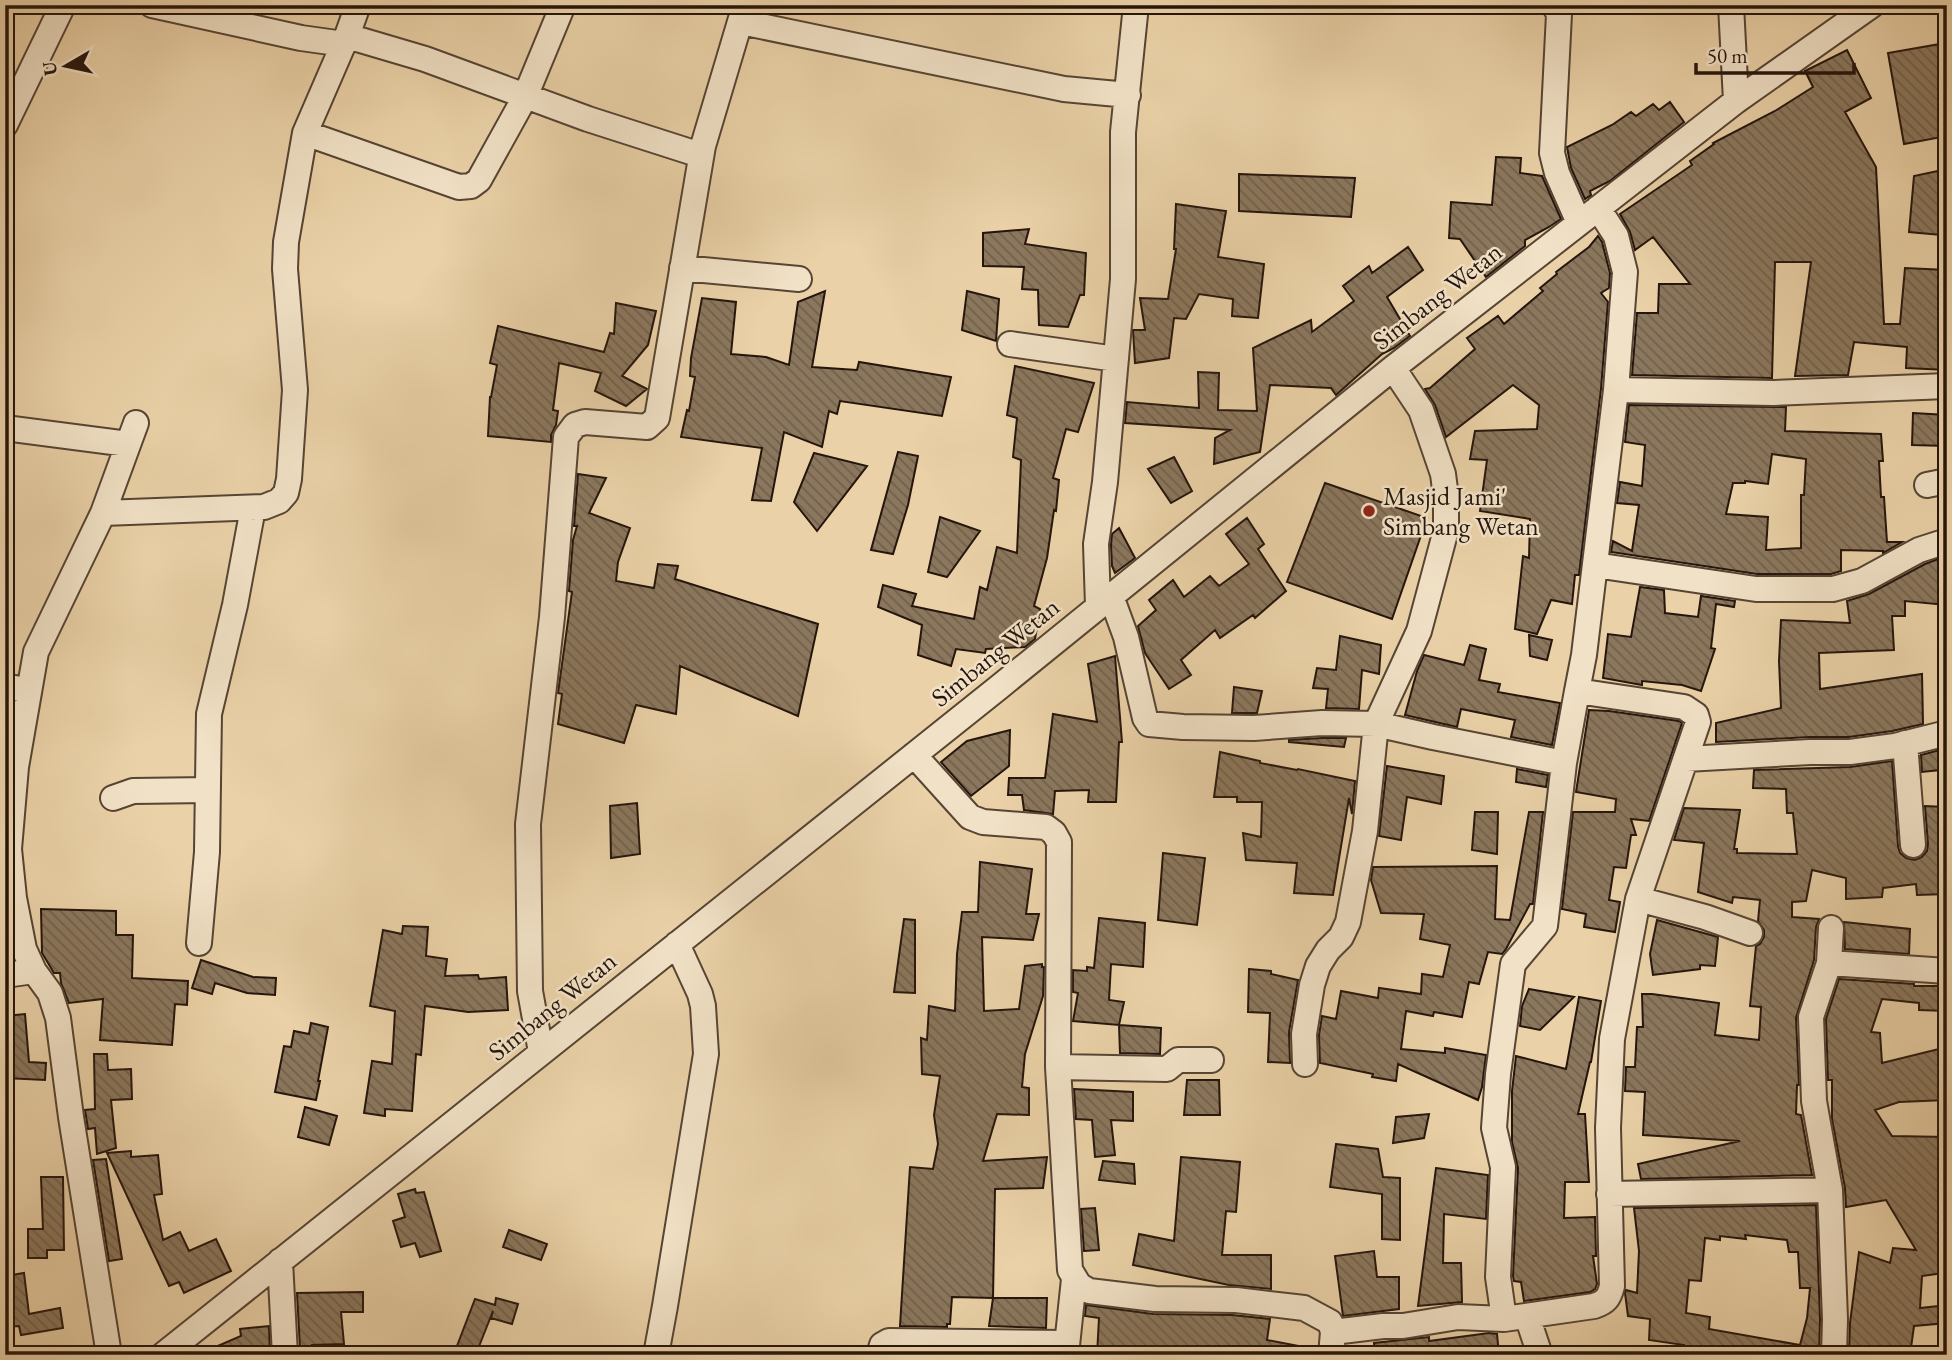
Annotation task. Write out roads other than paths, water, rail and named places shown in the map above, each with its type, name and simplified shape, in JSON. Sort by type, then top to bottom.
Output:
[{"type":"street","points":[[5,125],[62,5]]},
{"type":"street","points":[[152,5],[301,38],[346,40],[425,59],[525,97],[688,152],[698,152],[703,146]]},
{"type":"street","points":[[103,513],[264,507],[279,501],[286,493],[295,390],[285,252],[305,133],[346,40],[358,5]]},
{"type":"street","points":[[305,133],[459,187],[471,186],[479,180],[525,97],[563,5]]},
{"type":"street","points":[[1136,5],[1123,132],[1123,279],[1105,482],[1096,544],[1104,601],[1122,624],[1145,718],[1149,724],[1183,727],[1254,728],[1322,723],[1376,724],[1564,763]]},
{"type":"street","points":[[1540,1355],[1516,1317],[1498,1277],[1503,1167],[1494,1128],[1498,1074],[1513,964],[1545,926],[1564,763],[1584,655],[1616,390],[1625,272],[1616,236],[1589,216],[1557,173],[1552,153],[1559,14],[1554,5]]},
{"type":"street","points":[[1731,5],[1736,101]]},
{"type":"street","name":"Simbang Wetan","points":[[163,1355],[1393,368],[1736,101],[1872,5]]},
{"type":"street","points":[[541,1052],[530,991],[527,824],[552,618],[566,437],[575,425],[585,422],[647,426],[657,418],[703,146],[743,13],[1064,89],[1128,95]]},
{"type":"street","points":[[682,268],[799,279]]},
{"type":"street","points":[[1010,344],[1116,359]]},
{"type":"street","points":[[1305,1064],[1304,1034],[1312,985],[1318,966],[1328,950],[1341,937],[1348,922],[1365,831],[1376,724],[1419,631],[1446,530],[1443,474],[1421,410],[1393,368]]},
{"type":"street","points":[[1616,390],[1774,393],[1947,386]]},
{"type":"street","points":[[5,428],[132,434],[103,513],[17,689],[16,767],[9,849],[14,898],[24,949],[34,971],[50,993],[58,1018],[110,1355]]},
{"type":"street","points":[[199,943],[207,852],[209,714],[235,605],[253,508]]},
{"type":"street","points":[[1595,565],[1756,589],[1833,589],[1862,581],[1919,550],[1947,541]]},
{"type":"street","points":[[914,755],[970,817],[983,822],[1046,827],[1054,833],[1059,842],[1058,1068],[1070,1270],[1074,1279],[1089,1291],[1142,1298],[1236,1300],[1304,1308],[1330,1322],[1332,1344],[1383,1326],[1403,1326],[1458,1317],[1516,1317],[1594,1306],[1604,1303],[1610,1295],[1612,1286],[1608,1128],[1612,1039],[1638,899],[1698,722],[1696,715],[1684,707],[1577,691]]},
{"type":"street","points":[[1686,760],[1850,752],[1895,746],[1947,733]]},
{"type":"street","points":[[1905,743],[1913,845]]},
{"type":"street","points":[[113,798],[133,791],[208,790]]},
{"type":"street","points":[[1638,899],[1750,933]]},
{"type":"street","points":[[1831,928],[1829,963],[1811,1017],[1814,1101],[1830,1190],[1834,1266],[1834,1355]]},
{"type":"street","points":[[656,1355],[705,1054],[700,993],[677,944]]},
{"type":"street","points":[[1829,963],[1947,971]]},
{"type":"street","points":[[5,975],[34,971]]},
{"type":"street","points":[[1058,1068],[1167,1069],[1178,1060],[1211,1059]]},
{"type":"street","points":[[1609,1194],[1830,1190]]},
{"type":"street","points":[[280,1261],[285,1355]]},
{"type":"street","points":[[878,1355],[882,1345],[889,1340],[1066,1349],[1074,1279]]},
{"type":"place","name":"Masjid Jami' Simbang Wetan","points":[[1369,511]]}]
